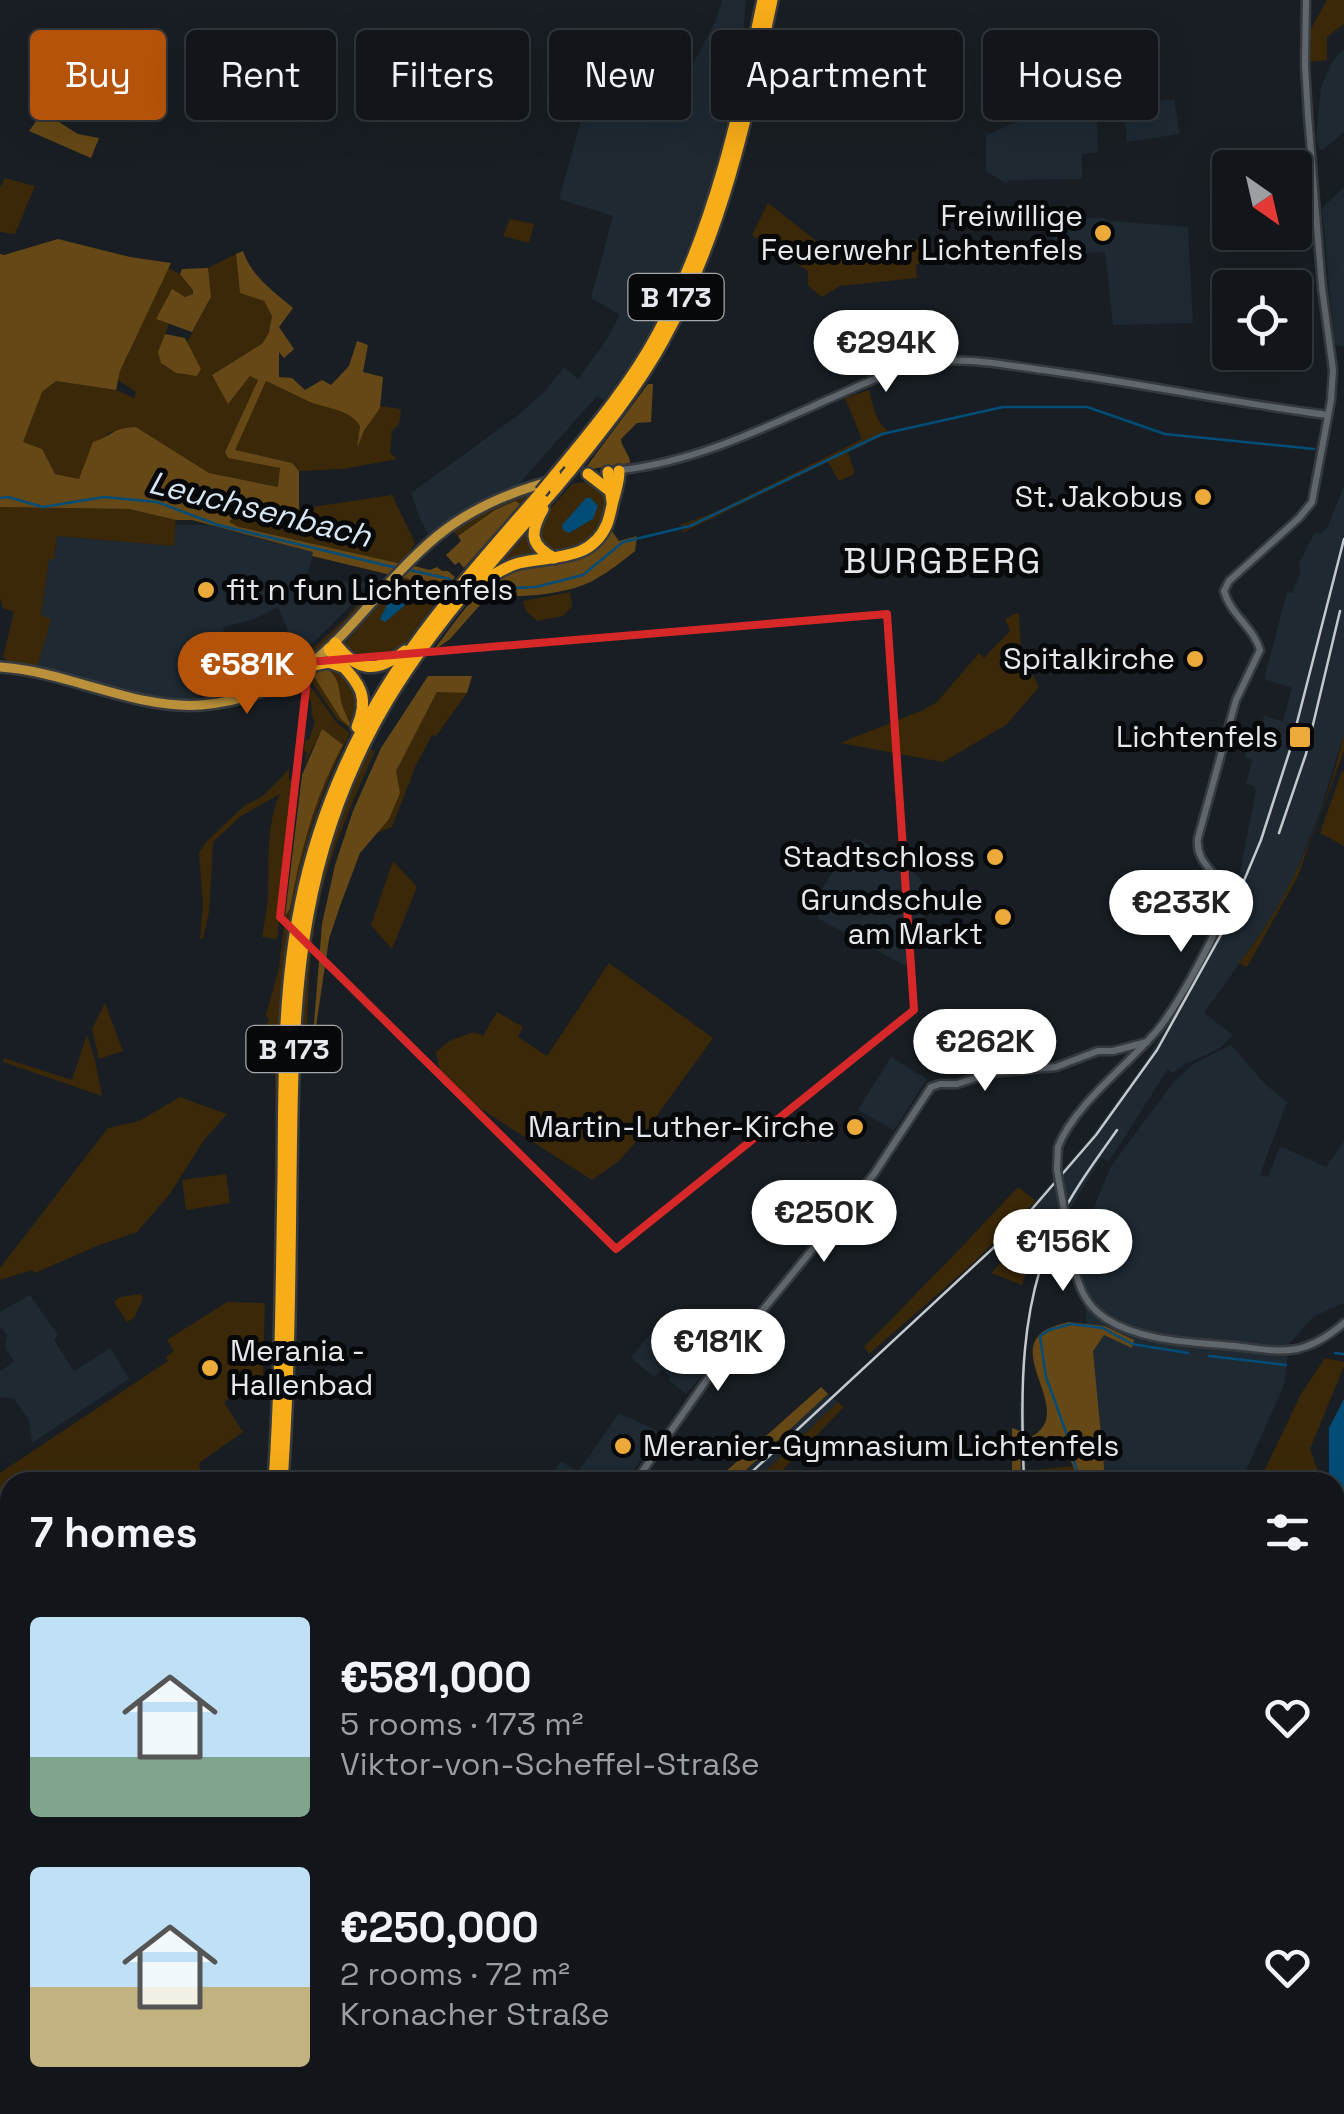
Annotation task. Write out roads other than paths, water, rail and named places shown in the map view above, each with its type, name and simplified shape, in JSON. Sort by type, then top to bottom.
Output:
[{"type":"highway","name":"B 173","points":[[759,30],[763,0]]},
{"type":"highway","name":"B 173","points":[[764,30],[772,0]]},
{"type":"highway","name":"B 173","points":[[283,1472],[294,1028],[306,916],[322,852],[356,760],[394,690],[632,376],[694,258],[739,120]]},
{"type":"highway","name":"B 173","points":[[275,1472],[288,986],[302,895],[325,814],[345,765],[386,688],[420,638],[541,492],[570,472],[643,374],[689,290],[723,202],[741,120]]},
{"type":"highway","points":[[459,600],[509,566],[578,554],[590,547],[605,529],[614,471]]},
{"type":"highway","points":[[588,474],[611,497]]},
{"type":"highway","points":[[554,558],[538,547],[534,534],[555,482]]},
{"type":"highway","points":[[332,646],[372,668],[390,662],[420,638]]},
{"type":"highway","points":[[332,646],[356,680],[363,706],[345,765]]},
{"type":"highway","points":[[308,666],[329,662],[344,668]]},
{"type":"main road","points":[[0,667],[148,700],[193,706],[274,688],[332,646],[446,528],[496,498],[554,480],[614,471]]},
{"type":"street","points":[[1306,0],[1308,115],[1333,370],[1312,502],[1224,591],[1224,597],[1257,640],[1260,650],[1231,718],[1198,838],[1199,858],[1225,892],[1218,924],[1163,1024],[1065,1132],[1058,1147],[1056,1170],[1081,1289],[1090,1305],[1105,1318],[1125,1328],[1204,1344],[1283,1350],[1318,1342],[1344,1323]]},
{"type":"street","points":[[614,471],[705,451],[878,378],[924,363],[945,361],[966,360],[1074,374],[1328,416]]},
{"type":"street","points":[[643,1472],[713,1371],[874,1174],[928,1089],[991,1073],[1056,1067],[1098,1051],[1148,1042]]},
{"type":"street","points":[[1112,1051],[1126,1063]]},
{"type":"water","points":[[586,498],[598,506],[593,519],[569,533],[563,530],[562,525]]},
{"type":"water","points":[[401,590],[414,592],[385,622],[380,619],[387,605]]},
{"type":"water","points":[[1344,1399],[1344,1472],[1329,1472],[1329,1428]]},
{"type":"waterway","name":"Leuchsenbach","points":[[491,589],[536,587],[583,575],[623,542],[690,526],[882,434],[1003,407],[1087,407],[1165,434],[1314,449]]},
{"type":"waterway","name":"Leuchsenbach","points":[[0,498],[43,507],[104,497],[157,502],[218,525],[397,568]]},
{"type":"waterway","name":"Leuchsenbach","points":[[405,569],[450,579]]},
{"type":"waterway","points":[[1077,1472],[1046,1377],[1040,1336],[1071,1324],[1103,1328],[1132,1344],[1188,1353]]},
{"type":"waterway","points":[[1335,1353],[1344,1354]]},
{"type":"waterway","points":[[1209,1356],[1286,1365]]},
{"type":"railway","points":[[752,1472],[1019,1224],[1096,1135],[1157,1050],[1222,933],[1261,840],[1290,750],[1344,539]]},
{"type":"railway","points":[[1279,833],[1306,754],[1340,611]]},
{"type":"railway","points":[[1024,1472],[1025,1350],[1035,1286],[1064,1210],[1117,1130]]},
{"type":"place","name":"Freiwillige Feuerwehr Lichtenfels","points":[[1103,233]]},
{"type":"place","name":"St. Jakobus","points":[[1203,497]]},
{"type":"place","name":"fit n fun Lichtenfels","points":[[206,590]]},
{"type":"place","name":"Spitalkirche","points":[[1195,659]]},
{"type":"place","name":"Lichtenfels","points":[[1300,737]]},
{"type":"place","name":"Stadtschloss","points":[[995,857]]},
{"type":"place","name":"Grundschule am Markt","points":[[1003,917]]},
{"type":"place","name":"Martin-Luther-Kirche","points":[[855,1127]]},
{"type":"place","name":"Merania - Hallenbad","points":[[210,1368]]},
{"type":"place","name":"Meranier-Gymnasium Lichtenfels","points":[[623,1446]]},
{"type":"district","name":"BURGBERG","points":[[943,561]]}]
